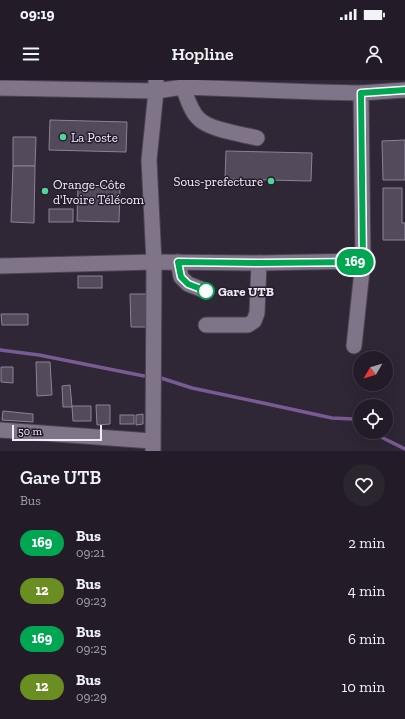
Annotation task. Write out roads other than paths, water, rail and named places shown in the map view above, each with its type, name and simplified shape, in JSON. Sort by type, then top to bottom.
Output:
[{"type":"street","points":[[317,92],[327,80]]},
{"type":"street","points":[[391,80],[405,86]]},
{"type":"street","points":[[0,430],[152,446],[154,404],[154,262],[150,160],[156,86]]},
{"type":"street","points":[[0,88],[156,86],[361,93],[405,90]]},
{"type":"street","points":[[183,87],[197,118],[209,126],[257,138]]},
{"type":"street","points":[[354,346],[363,262],[361,93]]},
{"type":"street","points":[[0,266],[154,262],[363,262]]},
{"type":"street","points":[[178,262],[181,277],[188,284],[206,291]]},
{"type":"street","points":[[206,325],[248,325],[254,321],[257,314],[259,263]]},
{"type":"waterway","points":[[0,350],[39,355],[144,376]]},
{"type":"waterway","points":[[161,378],[192,388],[332,418],[353,419]]},
{"type":"waterway","points":[[385,439],[405,449]]},
{"type":"place","name":"La Poste","points":[[63,137]]},
{"type":"place","name":"Sous-prefecture","points":[[271,181]]},
{"type":"place","name":"Orange-Côte d'Ivoire Télécom","points":[[45,191]]},
{"type":"place","name":"Gare UTB","points":[[206,291]]}]
